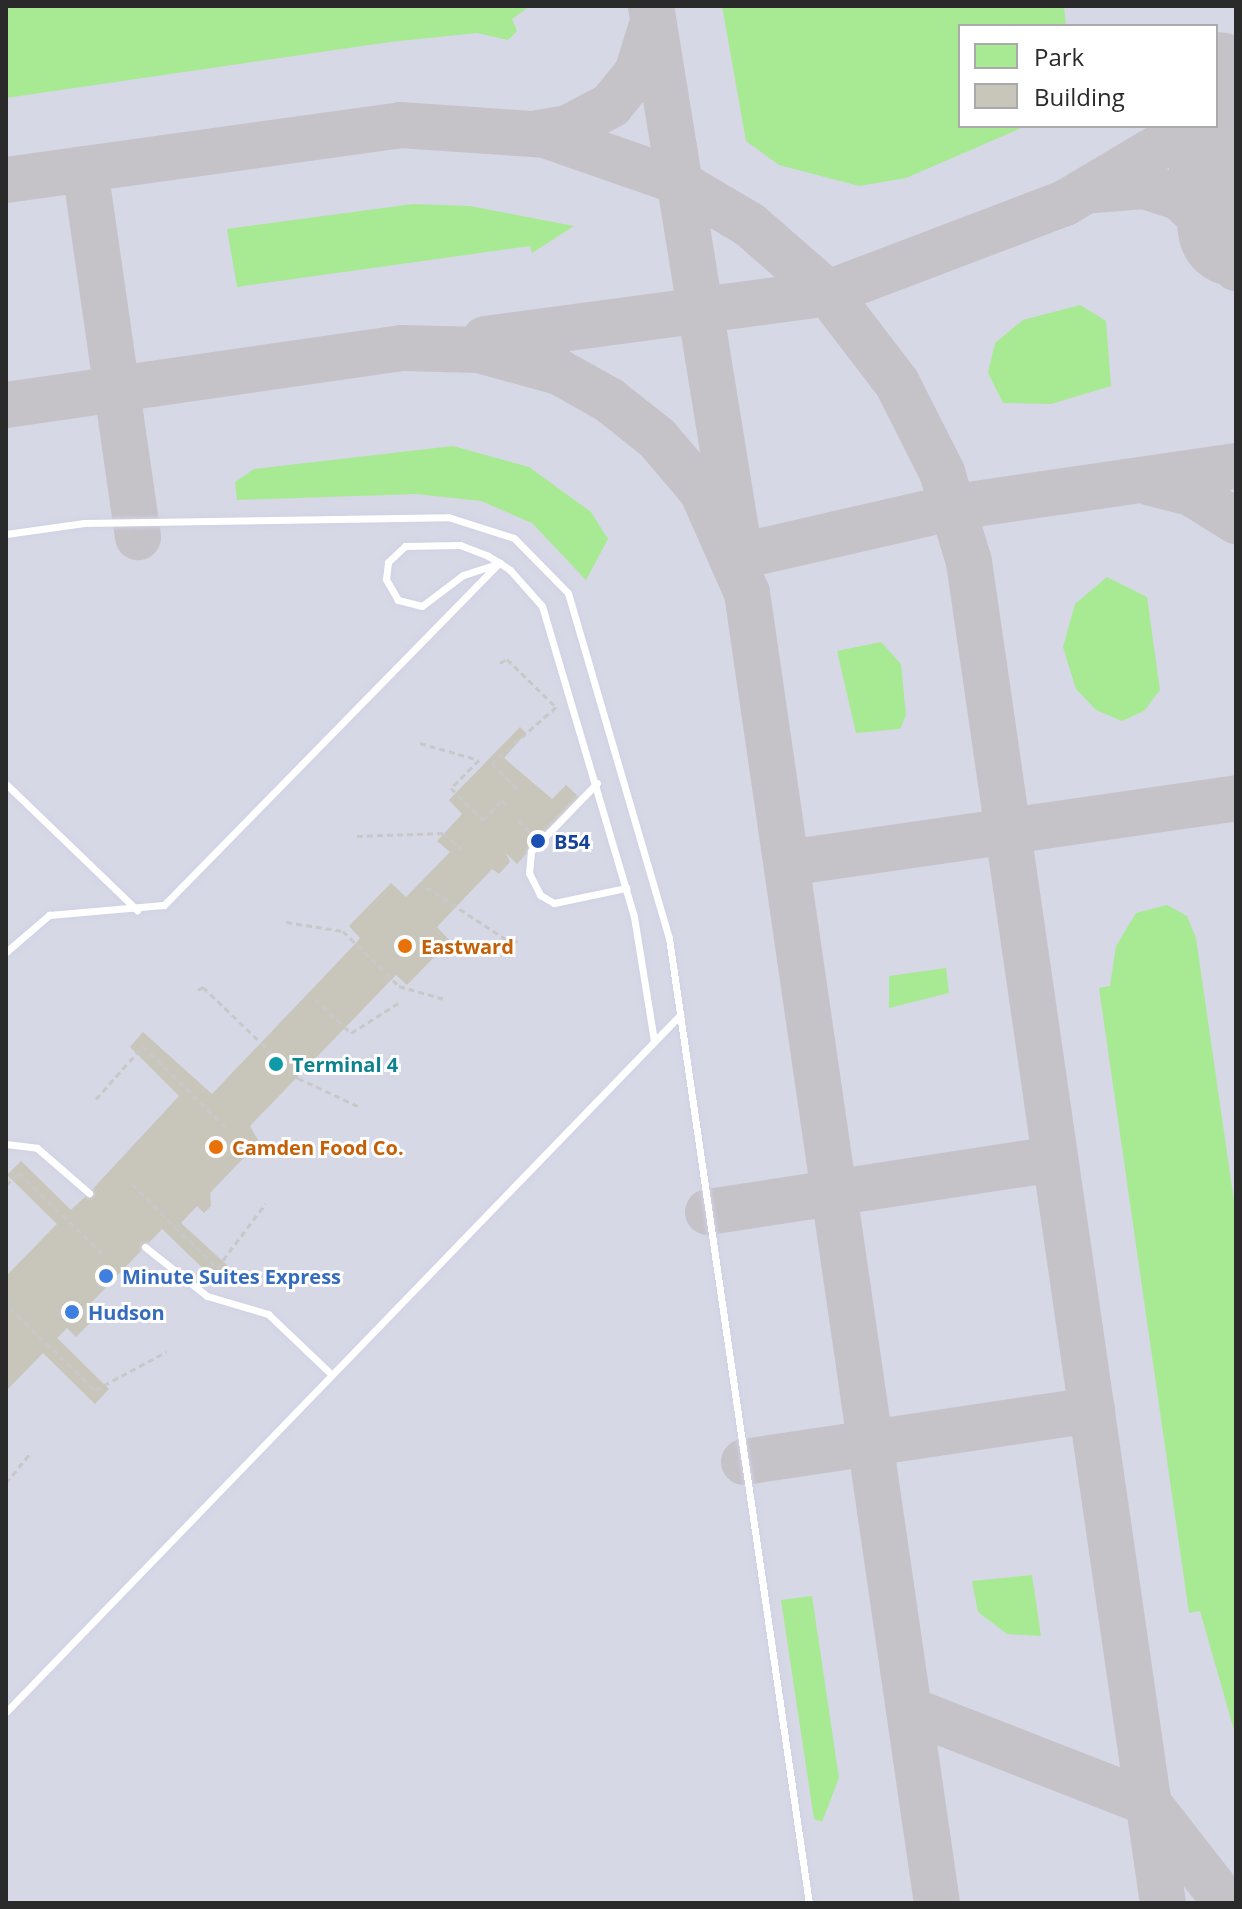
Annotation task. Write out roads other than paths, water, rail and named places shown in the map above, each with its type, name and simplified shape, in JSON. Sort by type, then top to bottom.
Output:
[{"type":"lane","points":[[6,534],[84,523],[429,515],[486,524],[528,547],[561,582],[584,630],[664,915],[809,1903]]},
{"type":"lane","points":[[500,563],[463,575],[422,606],[398,600],[386,579],[392,555],[411,543],[460,545],[500,563],[548,619],[626,888],[654,1041]]},
{"type":"lane","points":[[6,952],[49,915],[137,910],[177,894],[500,563]]},
{"type":"lane","points":[[597,783],[531,851],[529,873],[540,895],[554,903],[626,888]]},
{"type":"lane","points":[[6,784],[137,910]]},
{"type":"lane","points":[[6,1712],[680,1015]]},
{"type":"lane","points":[[6,1144],[37,1148],[89,1193]]},
{"type":"lane","points":[[145,1247],[207,1296],[268,1314],[331,1374]]},
{"type":"place","name":"B54","points":[[538,841]]},
{"type":"place","name":"Eastward","points":[[405,946]]},
{"type":"place","name":"Terminal 4","points":[[276,1064]]},
{"type":"place","name":"Camden Food Co.","points":[[216,1147]]},
{"type":"place","name":"Minute Suites Express","points":[[106,1276]]},
{"type":"place","name":"Hudson","points":[[72,1312]]}]
